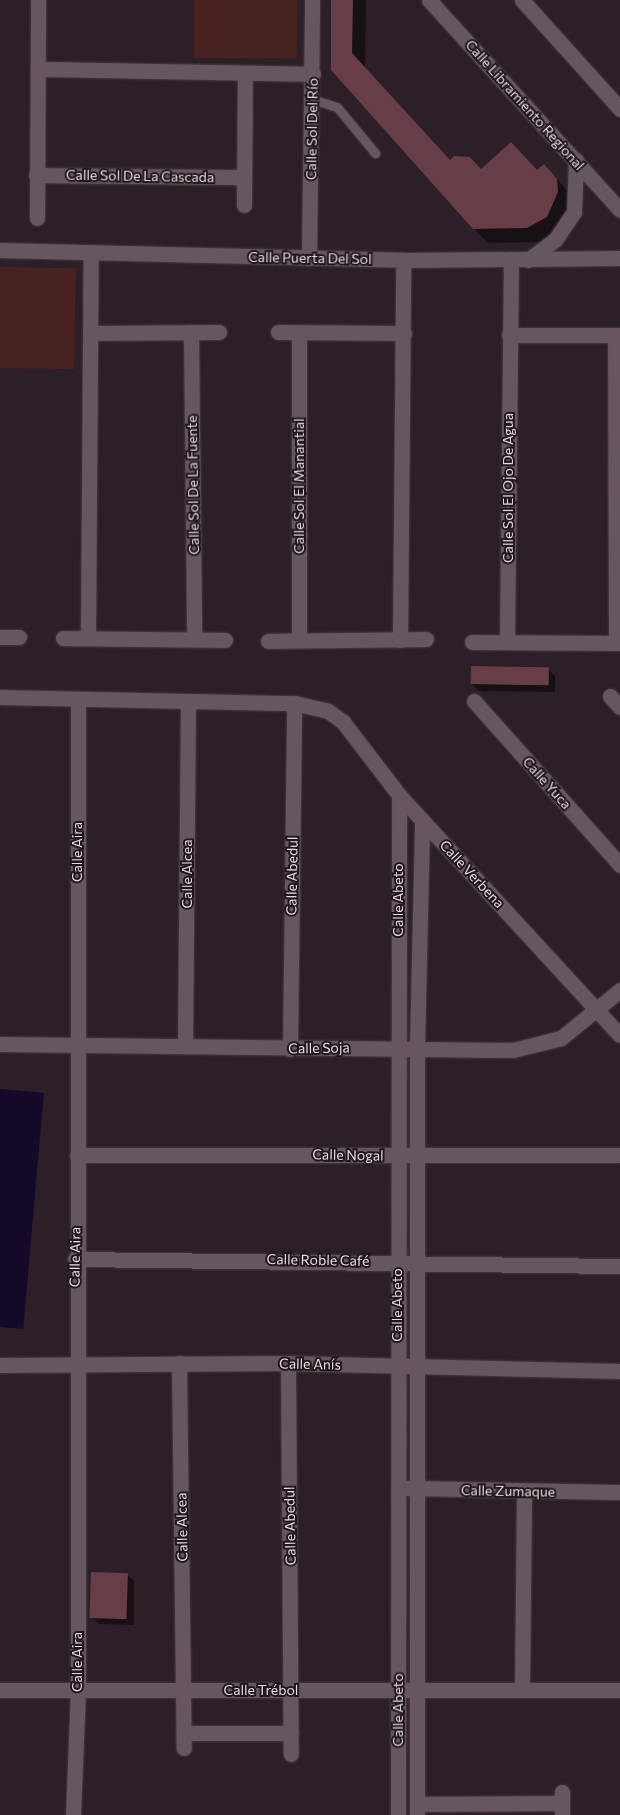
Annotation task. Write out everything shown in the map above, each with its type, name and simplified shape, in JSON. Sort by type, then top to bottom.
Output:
[{"type":"street","points":[[37,218],[38,0]]},
{"type":"street","name":"Calle Sol Del Río","points":[[309,258],[313,74],[312,0]]},
{"type":"street","name":"Calle Libramiento Regional","points":[[429,0],[620,210]]},
{"type":"street","points":[[522,0],[620,109]]},
{"type":"street","points":[[38,70],[313,74]]},
{"type":"street","points":[[244,205],[245,73]]},
{"type":"street","points":[[528,260],[555,240],[574,212],[576,160]]},
{"type":"street","name":"Calle Sol De La Cascada","points":[[36,175],[244,177]]},
{"type":"street","name":"Calle Puerta Del Sol","points":[[0,250],[403,260],[620,258]]},
{"type":"street","points":[[88,637],[92,252]]},
{"type":"street","points":[[400,640],[404,333],[403,260]]},
{"type":"street","name":"Calle Sol El Ojo De Agua","points":[[507,641],[511,260]]},
{"type":"street","points":[[90,332],[219,332]]},
{"type":"street","name":"Calle Sol De La Fuente","points":[[191,332],[194,638]]},
{"type":"street","points":[[278,332],[404,333]]},
{"type":"street","name":"Calle Sol El Manantial","points":[[299,332],[299,640]]},
{"type":"street","points":[[472,642],[618,643],[617,335],[509,335]]},
{"type":"street","points":[[0,637],[19,637]]},
{"type":"street","points":[[63,638],[194,638],[225,640]]},
{"type":"street","points":[[268,640],[426,640]]},
{"type":"street","points":[[610,696],[620,708]]},
{"type":"street","points":[[0,697],[294,703]]},
{"type":"street","name":"Calle Aira","points":[[73,1815],[78,1689],[75,1259],[78,699]]},
{"type":"street","name":"Calle Yuca","points":[[474,701],[620,865]]},
{"type":"street","name":"Calle Alcea","points":[[185,1046],[188,702]]},
{"type":"street","name":"Calle Verbena","points":[[294,703],[328,711],[357,738],[399,795],[620,1035]]},
{"type":"street","name":"Calle Abedul","points":[[290,1049],[294,703]]},
{"type":"street","name":"Calle Abeto","points":[[398,1815],[395,1487],[399,795]]},
{"type":"street","name":"Calle Abeto","points":[[417,1809],[420,1689],[417,1488],[420,1261],[417,1047],[422,820]]},
{"type":"street","name":"Calle Soja","points":[[0,1044],[290,1049],[397,1046],[512,1050],[538,1046],[561,1038],[598,1011],[620,990]]},
{"type":"street","name":"Calle Nogal","points":[[77,1155],[620,1155]]},
{"type":"street","name":"Calle Roble Café","points":[[75,1259],[420,1261],[620,1266]]},
{"type":"street","name":"Calle Alcea","points":[[179,1363],[184,1748]]},
{"type":"street","name":"Calle Anís","points":[[0,1365],[75,1366],[179,1363],[288,1363],[620,1371]]},
{"type":"street","name":"Calle Abedul","points":[[288,1363],[292,1689],[290,1754]]},
{"type":"street","name":"Calle Zumaque","points":[[395,1487],[524,1493],[620,1492]]},
{"type":"street","points":[[522,1690],[524,1493]]},
{"type":"street","name":"Calle Trébol","points":[[0,1690],[620,1690]]},
{"type":"street","points":[[184,1733],[291,1733]]},
{"type":"street","points":[[417,1809],[562,1803]]},
{"type":"lane","points":[[312,99],[337,107],[375,153]]},
{"type":"shaded area","points":[[194,0],[297,0],[297,58],[194,58]]},
{"type":"shaded area","points":[[0,267],[76,268],[74,369],[0,368]]},
{"type":"shaded area","points":[[0,1089],[44,1093],[23,1329],[0,1327]]},
{"type":"building","points":[[331,0],[353,0],[352,53],[450,160],[454,156],[470,157],[481,169],[511,142],[537,170],[544,164],[557,179],[558,192],[547,217],[527,228],[473,229],[331,70]]},
{"type":"building","points":[[471,666],[549,667],[549,685],[471,684]]},
{"type":"building","points":[[91,1572],[128,1573],[126,1619],[89,1618]]}]
